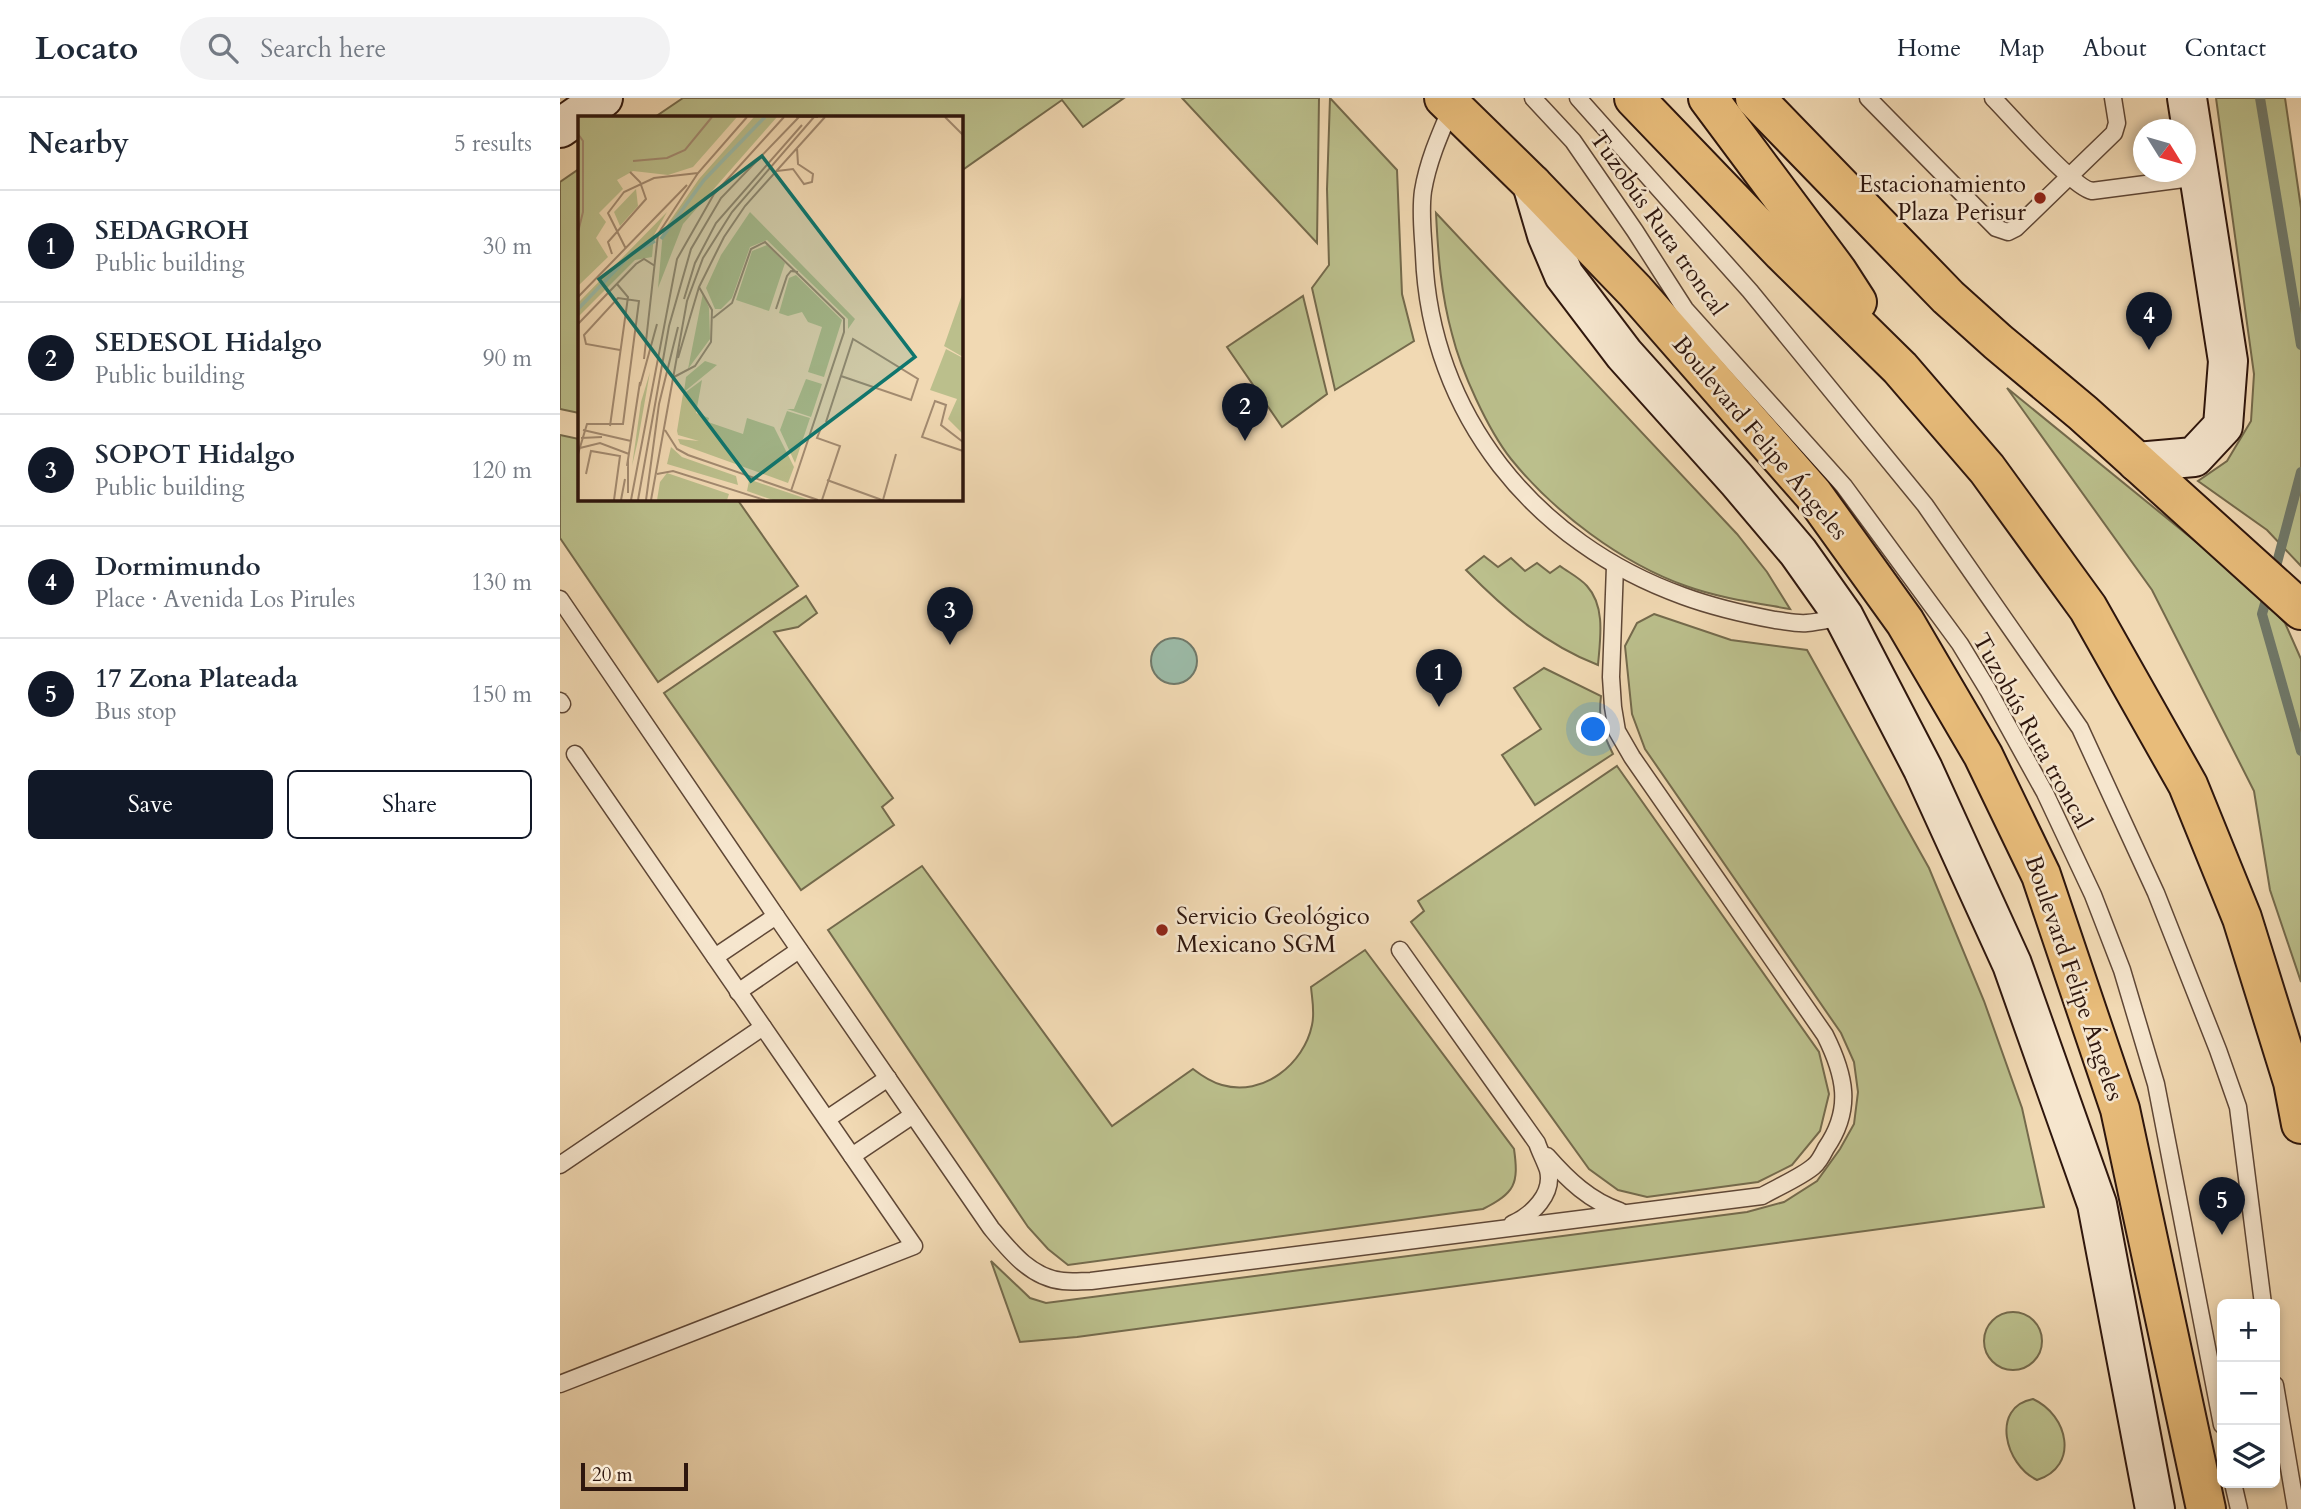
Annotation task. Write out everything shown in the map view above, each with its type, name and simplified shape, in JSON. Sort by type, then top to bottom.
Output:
[{"type":"main road","points":[[560,128],[603,98]]},
{"type":"main road","points":[[1634,98],[1782,252],[1900,368],[1987,469],[2088,608],[2188,785],[2242,918],[2293,1082],[2301,1124]]},
{"type":"main road","points":[[1707,98],[1837,271],[1900,368]]},
{"type":"main road","points":[[1755,98],[1948,297],[1997,342],[2083,413],[2301,610]]},
{"type":"main road","points":[[2137,462],[2194,457],[2223,426],[2228,361],[2187,98]]},
{"type":"main road","name":"Boulevard Felipe Ángeles","points":[[1448,102],[1635,291],[1813,494],[1905,622],[1983,755],[2041,876],[2120,1109],[2206,1509]]},
{"type":"main road","points":[[1532,184],[1547,235],[1564,275],[1624,354],[1798,552],[1844,617],[1923,769],[2012,964],[2097,1204],[2155,1509]]},
{"type":"lane","name":"Tuzobús Ruta troncal","points":[[1533,98],[1573,141],[1685,309],[1844,486],[1960,644],[2045,793],[2093,895],[2117,958],[2156,1084],[2217,1399]]},
{"type":"lane","name":"Tuzobús Ruta troncal","points":[[1578,98],[1749,291],[1925,505],[2080,728],[2156,893],[2238,1107],[2262,1299]]},
{"type":"lane","points":[[1868,98],[1996,228],[2008,232],[2016,228],[2114,133],[2117,123],[2113,98]]},
{"type":"lane","points":[[1993,98],[2086,190],[2199,177]]},
{"type":"lane","points":[[1448,102],[1434,147],[1422,204],[1424,270],[1430,313],[1440,349],[1471,420],[1500,466],[1524,495],[1553,523],[1615,566],[1674,593],[1708,606],[1746,615],[1805,624],[1844,617]]},
{"type":"lane","points":[[560,599],[991,1228],[1013,1254],[1037,1274],[1061,1282],[1105,1279],[1762,1196],[1814,1166],[1832,1140],[1843,1113],[1844,1083],[1837,1057],[1825,1035],[1632,757],[1617,731],[1611,677],[1615,566]]},
{"type":"lane","points":[[560,1384],[914,1246],[575,754]]},
{"type":"lane","points":[[715,957],[776,916]]},
{"type":"lane","points":[[738,992],[799,950]]},
{"type":"lane","points":[[1400,950],[1559,1170],[1581,1191],[1602,1205],[1626,1213]]},
{"type":"lane","points":[[560,1165],[763,1027]]},
{"type":"lane","points":[[827,1119],[888,1078]]},
{"type":"lane","points":[[852,1156],[914,1115]]},
{"type":"lane","points":[[1500,1229],[1520,1221],[1534,1210],[1548,1191],[1549,1172],[1537,1143]]},
{"type":"lane","points":[[2280,1415],[2296,1509]]},
{"type":"lane","points":[[2235,1488],[2239,1509]]},
{"type":"green space","points":[[683,98],[1124,98],[1083,127],[1062,100],[962,170],[962,116],[656,116]]},
{"type":"green space","points":[[1182,98],[1319,98],[1317,243]]},
{"type":"green space","points":[[1330,98],[1397,170],[1402,294],[1414,341],[1335,390],[1312,288],[1329,265],[1327,189]]},
{"type":"green space","points":[[2216,98],[2285,98],[2301,208],[2301,566],[2267,530],[2198,481],[2227,461],[2251,421],[2254,374]]},
{"type":"green space","points":[[578,170],[578,413],[560,409],[560,182]]},
{"type":"green space","points":[[1436,213],[1737,534],[1767,572],[1790,609],[1711,594],[1637,564],[1590,534],[1528,479],[1493,432],[1462,365],[1445,304]]},
{"type":"green space","points":[[1303,296],[1327,394],[1282,427],[1227,347]]},
{"type":"green space","points":[[2007,388],[2249,585],[2285,623],[2301,659],[2301,982],[2270,890],[2254,791],[2152,590]]},
{"type":"green space","points":[[560,435],[578,439],[578,500],[738,500],[798,586],[658,682],[560,538]]},
{"type":"green space","points":[[1484,556],[1498,567],[1511,558],[1525,571],[1537,563],[1550,573],[1560,566],[1584,583],[1593,594],[1599,614],[1598,665],[1543,636],[1480,584],[1466,570]]},
{"type":"green space","points":[[806,596],[817,613],[798,627],[774,632],[893,798],[882,807],[894,825],[801,890],[664,693]]},
{"type":"green space","points":[[1654,614],[1731,640],[1807,650],[1929,868],[1984,1001],[2022,1108],[2044,1207],[1077,1337],[1020,1342],[991,1261],[1030,1298],[1046,1303],[1747,1212],[1784,1202],[1817,1181],[1854,1124],[1858,1092],[1854,1062],[1841,1033],[1645,749],[1632,714],[1625,646],[1637,623]]},
{"type":"green space","points":[[1544,668],[1601,696],[1602,726],[1613,754],[1535,805],[1502,755],[1541,729],[1514,688]]},
{"type":"green space","points":[[1617,766],[1819,1052],[1829,1094],[1820,1131],[1792,1165],[1758,1182],[1647,1197],[1618,1190],[1589,1169],[1411,922],[1424,911],[1418,901]]},
{"type":"green space","points":[[922,866],[1112,1126],[1193,1069],[1214,1082],[1237,1087],[1266,1082],[1279,1074],[1291,1064],[1308,1039],[1313,1015],[1311,987],[1365,950],[1514,1149],[1516,1171],[1512,1186],[1502,1198],[1483,1209],[1068,1265],[1048,1249],[1028,1227],[828,930]]},
{"type":"green space","points":[[2013,1312],[2024,1314],[2037,1325],[2042,1341],[2040,1352],[2029,1365],[2013,1370],[2002,1368],[1989,1357],[1984,1341],[1986,1330],[1997,1317]]},
{"type":"green space","points":[[2033,1399],[2045,1406],[2054,1416],[2064,1440],[2064,1452],[2059,1464],[2051,1473],[2037,1480],[2026,1473],[2017,1462],[2007,1437],[2007,1424],[2011,1413],[2020,1404]]},
{"type":"shaded area","points":[[1174,638],[1190,645],[1197,661],[1190,677],[1174,684],[1158,677],[1151,661],[1158,645]]},
{"type":"waterway","points":[[2260,98],[2301,345]]},
{"type":"waterway","points":[[2274,574],[2301,472]]},
{"type":"waterway","points":[[2269,590],[2262,614],[2301,751]]},
{"type":"place","name":"Estacionamiento Plaza Perisur","points":[[2040,198]]},
{"type":"place","name":"Dormimundo","points":[[2149,350]]},
{"type":"place","name":"SEDESOL Hidalgo","points":[[1245,441]]},
{"type":"place","name":"SOPOT Hidalgo","points":[[950,645]]},
{"type":"place","name":"SEDAGROH","points":[[1439,707]]},
{"type":"place","name":"Servicio Geológico Mexicano SGM","points":[[1162,930]]},
{"type":"place","name":"17 Zona Plateada","points":[[2222,1235]]}]
